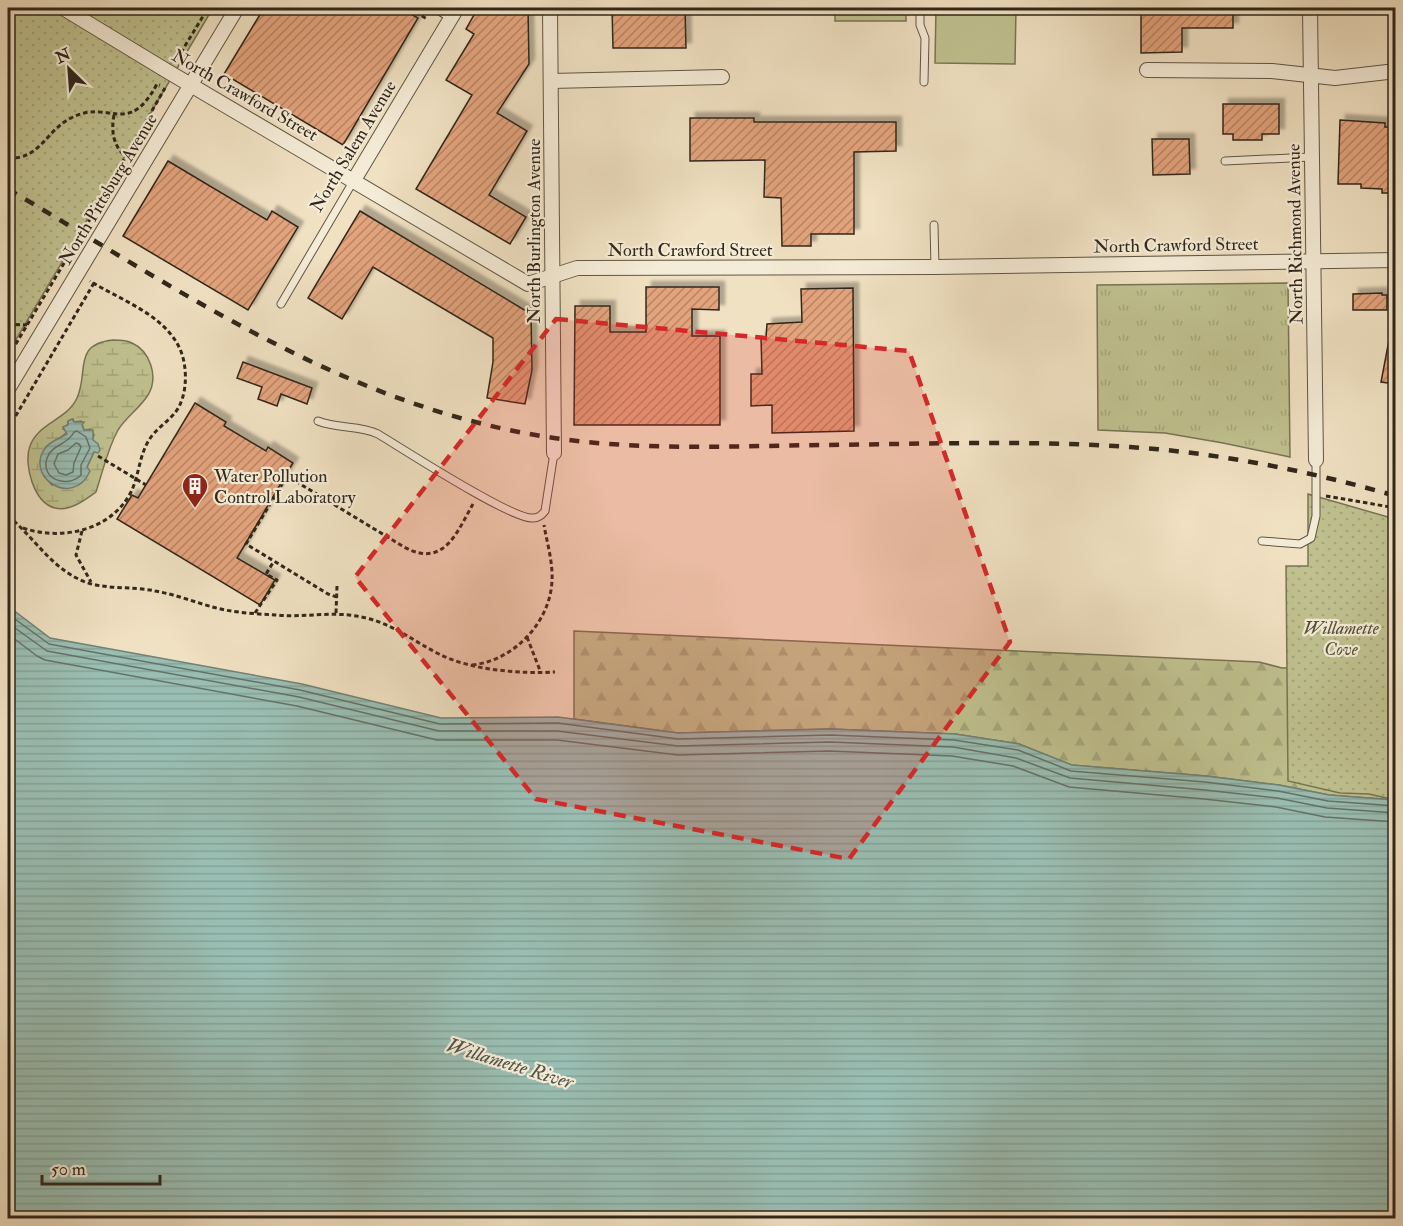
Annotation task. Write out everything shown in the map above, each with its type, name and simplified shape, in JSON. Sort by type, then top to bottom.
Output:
[{"type":"street","name":"North Crawford Street","points":[[63,8],[528,284],[577,268],[935,267],[1395,260]]},
{"type":"street","name":"North Pittsburg Avenue","points":[[8,389],[237,8]]},
{"type":"street","name":"North Burlington Avenue","points":[[550,8],[554,453]]},
{"type":"street","name":"North Richmond Avenue","points":[[1310,8],[1316,460]]},
{"type":"street","name":"North Salem Avenue","points":[[354,180],[454,13]]},
{"type":"street","points":[[1147,70],[1272,71],[1335,78],[1395,71]]},
{"type":"street","points":[[551,81],[722,76]]},
{"type":"lane","points":[[434,8],[454,13]]},
{"type":"lane","points":[[920,8],[920,25],[925,38],[924,82]]},
{"type":"lane","points":[[1225,161],[1311,157]]},
{"type":"lane","name":"North Salem Avenue","points":[[281,304],[354,180]]},
{"type":"lane","points":[[934,225],[935,267]]},
{"type":"lane","points":[[318,421],[332,426],[366,428],[478,495],[520,516],[531,518],[542,514],[547,504],[554,453]]},
{"type":"lane","points":[[1262,541],[1300,544],[1311,538],[1316,516],[1316,460]]},
{"type":"path","points":[[177,59],[208,8]]},
{"type":"path","points":[[8,158],[19,158],[32,153],[53,131],[73,116],[91,112],[114,115],[130,113],[142,106],[157,84],[167,89],[8,357]]},
{"type":"path","points":[[114,115],[115,142],[127,157],[143,165]]},
{"type":"path","points":[[20,527],[53,533],[82,531],[92,527],[118,509],[132,490],[140,458],[148,441],[179,406],[185,379],[184,360],[173,336],[164,327],[78,273]]},
{"type":"path","points":[[8,429],[94,283]]},
{"type":"path","points":[[8,324],[27,325],[42,332]]},
{"type":"path","points":[[98,456],[146,485]]},
{"type":"path","points":[[337,597],[328,594],[246,544],[287,476],[405,547],[421,554],[436,552],[446,547],[478,495]]},
{"type":"path","points":[[1316,494],[1395,508]]},
{"type":"path","points":[[467,665],[495,660],[517,646],[527,637],[544,613],[552,581],[542,514]]},
{"type":"path","points":[[8,516],[52,562],[92,584],[155,591],[226,610],[285,616],[336,613],[365,618],[411,636],[437,653],[467,665],[541,673],[555,672]]},
{"type":"path","points":[[82,531],[76,555],[92,584]]},
{"type":"path","points":[[255,613],[277,580],[266,574],[274,561]]},
{"type":"path","points":[[336,613],[337,586]]},
{"type":"path","points":[[527,637],[541,673]]},
{"type":"highlighted area","points":[[556,319],[909,351],[1010,642],[849,859],[536,799],[355,577]]},
{"type":"green space","points":[[8,8],[213,8],[8,353]]},
{"type":"green space","points":[[835,8],[906,8],[906,21],[835,21]]},
{"type":"green space","points":[[936,8],[1016,8],[1015,64],[935,63]]},
{"type":"green space","points":[[1288,283],[1290,457],[1165,433],[1098,430],[1097,285]]},
{"type":"green space","points":[[123,340],[144,352],[153,373],[151,388],[145,400],[118,430],[96,492],[71,507],[55,508],[41,499],[32,482],[28,463],[30,446],[39,432],[67,412],[77,398],[84,361],[92,347],[100,343]],"holes":[[[73,419],[74,422],[81,421],[84,430],[91,429],[94,435],[92,440],[94,452],[87,467],[88,470],[52,485],[44,476],[45,448],[67,432],[63,429],[68,422]]]},
{"type":"green space","name":"Willamette Cove","points":[[1308,494],[1395,519],[1395,800],[1369,794],[1340,793],[1288,781],[1286,566],[1308,566]]},
{"type":"green space","points":[[574,631],[1259,662],[1282,668],[1320,667],[1395,654],[1395,800],[1329,795],[1279,785],[1206,776],[1071,765],[1019,744],[955,734],[830,729],[678,733],[574,719]]},
{"type":"water","points":[[72,419],[74,422],[84,422],[82,425],[84,430],[93,430],[93,440],[98,444],[100,450],[98,453],[94,452],[87,467],[90,471],[82,482],[72,488],[62,488],[52,484],[45,477],[40,468],[41,457],[49,444],[67,434],[63,427],[68,425],[68,421]]},
{"type":"water","name":"Willamette River","points":[[8,606],[50,638],[302,684],[441,718],[558,717],[678,733],[830,729],[955,734],[1019,744],[1072,765],[1206,776],[1279,785],[1329,795],[1395,800],[1395,1218],[8,1218]]},
{"type":"building","points":[[264,8],[400,8],[418,18],[343,145],[224,74]]},
{"type":"building","points":[[478,8],[528,8],[529,64],[497,113],[527,131],[489,195],[526,217],[510,244],[416,189],[472,95],[446,80],[474,34],[466,29]]},
{"type":"building","points":[[612,8],[685,8],[686,48],[613,48]]},
{"type":"building","points":[[1141,8],[1233,8],[1233,28],[1182,28],[1182,52],[1141,53]]},
{"type":"building","points":[[1223,104],[1279,104],[1279,134],[1262,134],[1262,140],[1233,140],[1233,134],[1223,134]]},
{"type":"building","points":[[690,118],[754,118],[754,122],[896,122],[896,151],[854,152],[854,234],[811,234],[811,246],[782,246],[781,198],[764,197],[765,160],[690,161]]},
{"type":"building","points":[[1340,120],[1385,123],[1385,127],[1395,127],[1395,193],[1382,193],[1382,189],[1361,188],[1361,184],[1338,184]]},
{"type":"building","points":[[1152,139],[1189,139],[1190,174],[1153,175]]},
{"type":"building","points":[[168,161],[267,220],[272,211],[298,227],[248,310],[123,236]]},
{"type":"building","points":[[360,211],[531,314],[532,370],[525,404],[487,398],[493,362],[493,338],[373,267],[342,319],[308,298]]},
{"type":"building","points":[[646,287],[719,287],[719,310],[692,309],[692,336],[720,336],[720,425],[574,425],[575,306],[610,306],[610,332],[646,332]]},
{"type":"building","points":[[853,288],[854,431],[772,433],[772,405],[751,406],[751,374],[762,374],[761,337],[766,337],[767,324],[802,322],[801,289]]},
{"type":"building","points":[[1382,293],[1382,295],[1387,295],[1387,310],[1353,310],[1353,294]]},
{"type":"building","points":[[1389,340],[1395,340],[1395,384],[1381,382]]},
{"type":"building","points":[[243,362],[312,388],[307,404],[281,394],[277,406],[258,399],[262,387],[237,378]]},
{"type":"building","name":"Water Pollution Control Laboratory","points":[[195,403],[226,422],[224,426],[266,451],[268,447],[293,463],[237,558],[275,580],[260,605],[117,519],[132,495],[138,498]]},
{"type":"railway","points":[[8,189],[203,305],[269,341],[337,373],[406,401],[479,423],[554,438],[621,445],[723,447],[1016,443],[1130,447],[1264,464],[1396,496]]},
{"type":"place","name":"Water Pollution Control Laboratory","points":[[195,509]]}]
